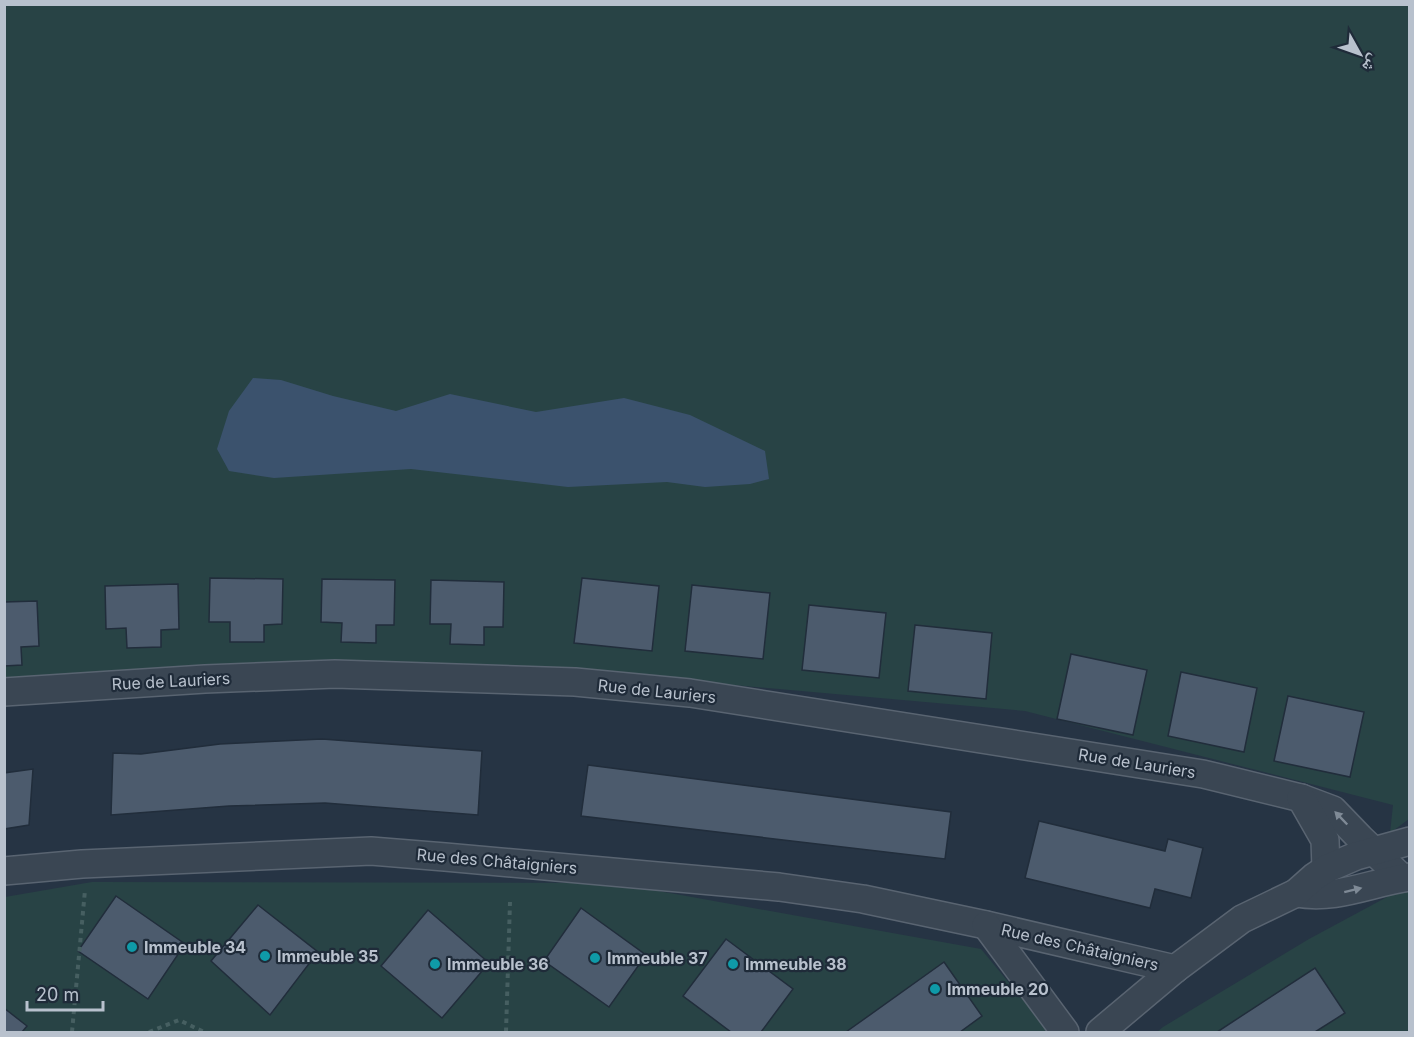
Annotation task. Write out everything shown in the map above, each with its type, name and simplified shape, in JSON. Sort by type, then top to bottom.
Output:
[{"type":"street","name":"Rue de Lauriers","points":[[4,692],[194,679],[335,674],[575,682],[690,693],[1203,774],[1301,798],[1333,810],[1374,851],[1406,877]]},
{"type":"street","points":[[1301,798],[1325,840],[1326,869]]},
{"type":"street","points":[[1100,1032],[1174,969],[1242,919],[1296,893],[1326,869],[1374,851],[1410,841]]},
{"type":"street","name":"Rue des Châtaigniers","points":[[4,871],[82,864],[371,851],[780,887],[863,898],[1174,969]]},
{"type":"street","points":[[1296,893],[1317,896],[1336,894],[1406,877]]},
{"type":"street","name":"Rue des Châtaigniers","points":[[986,925],[1065,1032]]},
{"type":"path","points":[[72,1032],[85,884]]},
{"type":"path","points":[[506,1032],[510,902]]},
{"type":"path","points":[[149,1032],[179,1020],[204,1032]]},
{"type":"green space","points":[[4,5],[1409,5],[1409,819],[1390,833],[1393,805],[1025,711],[511,665],[56,679],[5,684]]},
{"type":"green space","points":[[92,882],[614,883],[981,949],[1048,1030],[1046,1032],[5,1032],[5,897]]},
{"type":"green space","points":[[1400,890],[1409,892],[1409,1032],[1157,1032],[1309,939]]},
{"type":"water","points":[[253,378],[281,380],[333,396],[396,411],[450,394],[536,412],[624,398],[690,415],[765,451],[769,479],[750,484],[705,487],[667,482],[568,487],[411,469],[274,478],[229,471],[217,449],[229,411]]},
{"type":"building","points":[[210,578],[283,579],[282,624],[264,625],[264,642],[230,642],[230,622],[209,622]]},
{"type":"building","points":[[582,578],[659,586],[652,651],[574,643]]},
{"type":"building","points":[[322,579],[395,580],[394,625],[376,625],[376,643],[341,642],[342,623],[321,622]]},
{"type":"building","points":[[431,580],[504,582],[503,627],[484,627],[484,645],[450,644],[451,624],[430,624]]},
{"type":"building","points":[[178,584],[179,629],[161,630],[161,647],[127,648],[126,628],[106,629],[105,586]]},
{"type":"building","points":[[692,585],[770,593],[763,659],[685,651]]},
{"type":"building","points":[[37,601],[39,646],[21,647],[22,665],[4,666],[4,602]]},
{"type":"building","points":[[809,605],[886,613],[879,678],[802,670]]},
{"type":"building","points":[[915,625],[992,633],[986,699],[908,691]]},
{"type":"building","points":[[1071,654],[1147,670],[1133,735],[1057,719]]},
{"type":"building","points":[[1181,672],[1257,688],[1244,752],[1168,736]]},
{"type":"building","points":[[1288,696],[1364,712],[1350,777],[1274,761]]},
{"type":"building","points":[[322,739],[482,751],[478,815],[325,803],[229,806],[111,815],[113,753],[141,754],[220,744]]},
{"type":"building","points":[[588,765],[951,812],[945,859],[581,816]]},
{"type":"building","points":[[33,769],[29,825],[4,829],[4,773]]},
{"type":"building","points":[[1039,821],[1165,851],[1168,839],[1203,848],[1191,898],[1155,889],[1150,908],[1025,878]]},
{"type":"building","name":"Immeuble 34","points":[[116,896],[185,944],[148,999],[78,951]]},
{"type":"building","name":"Immeuble 35","points":[[258,905],[318,952],[270,1015],[211,961]]},
{"type":"building","name":"Immeuble 37","points":[[581,908],[646,955],[609,1007],[544,961]]},
{"type":"building","name":"Immeuble 36","points":[[428,910],[489,963],[442,1018],[381,966]]},
{"type":"building","name":"Immeuble 38","points":[[726,939],[793,989],[761,1032],[731,1032],[683,996]]},
{"type":"building","name":"Immeuble 20","points":[[944,962],[982,1016],[960,1032],[846,1032]]},
{"type":"building","points":[[1315,968],[1345,1013],[1315,1032],[1217,1032]]},
{"type":"building","points":[[4,1008],[27,1026],[22,1032],[4,1032]]},
{"type":"place","name":"Immeuble 34","points":[[132,947]]},
{"type":"place","name":"Immeuble 35","points":[[265,956]]},
{"type":"place","name":"Immeuble 37","points":[[595,958]]},
{"type":"place","name":"Immeuble 36","points":[[435,964]]},
{"type":"place","name":"Immeuble 38","points":[[733,964]]},
{"type":"place","name":"Immeuble 20","points":[[935,989]]}]
